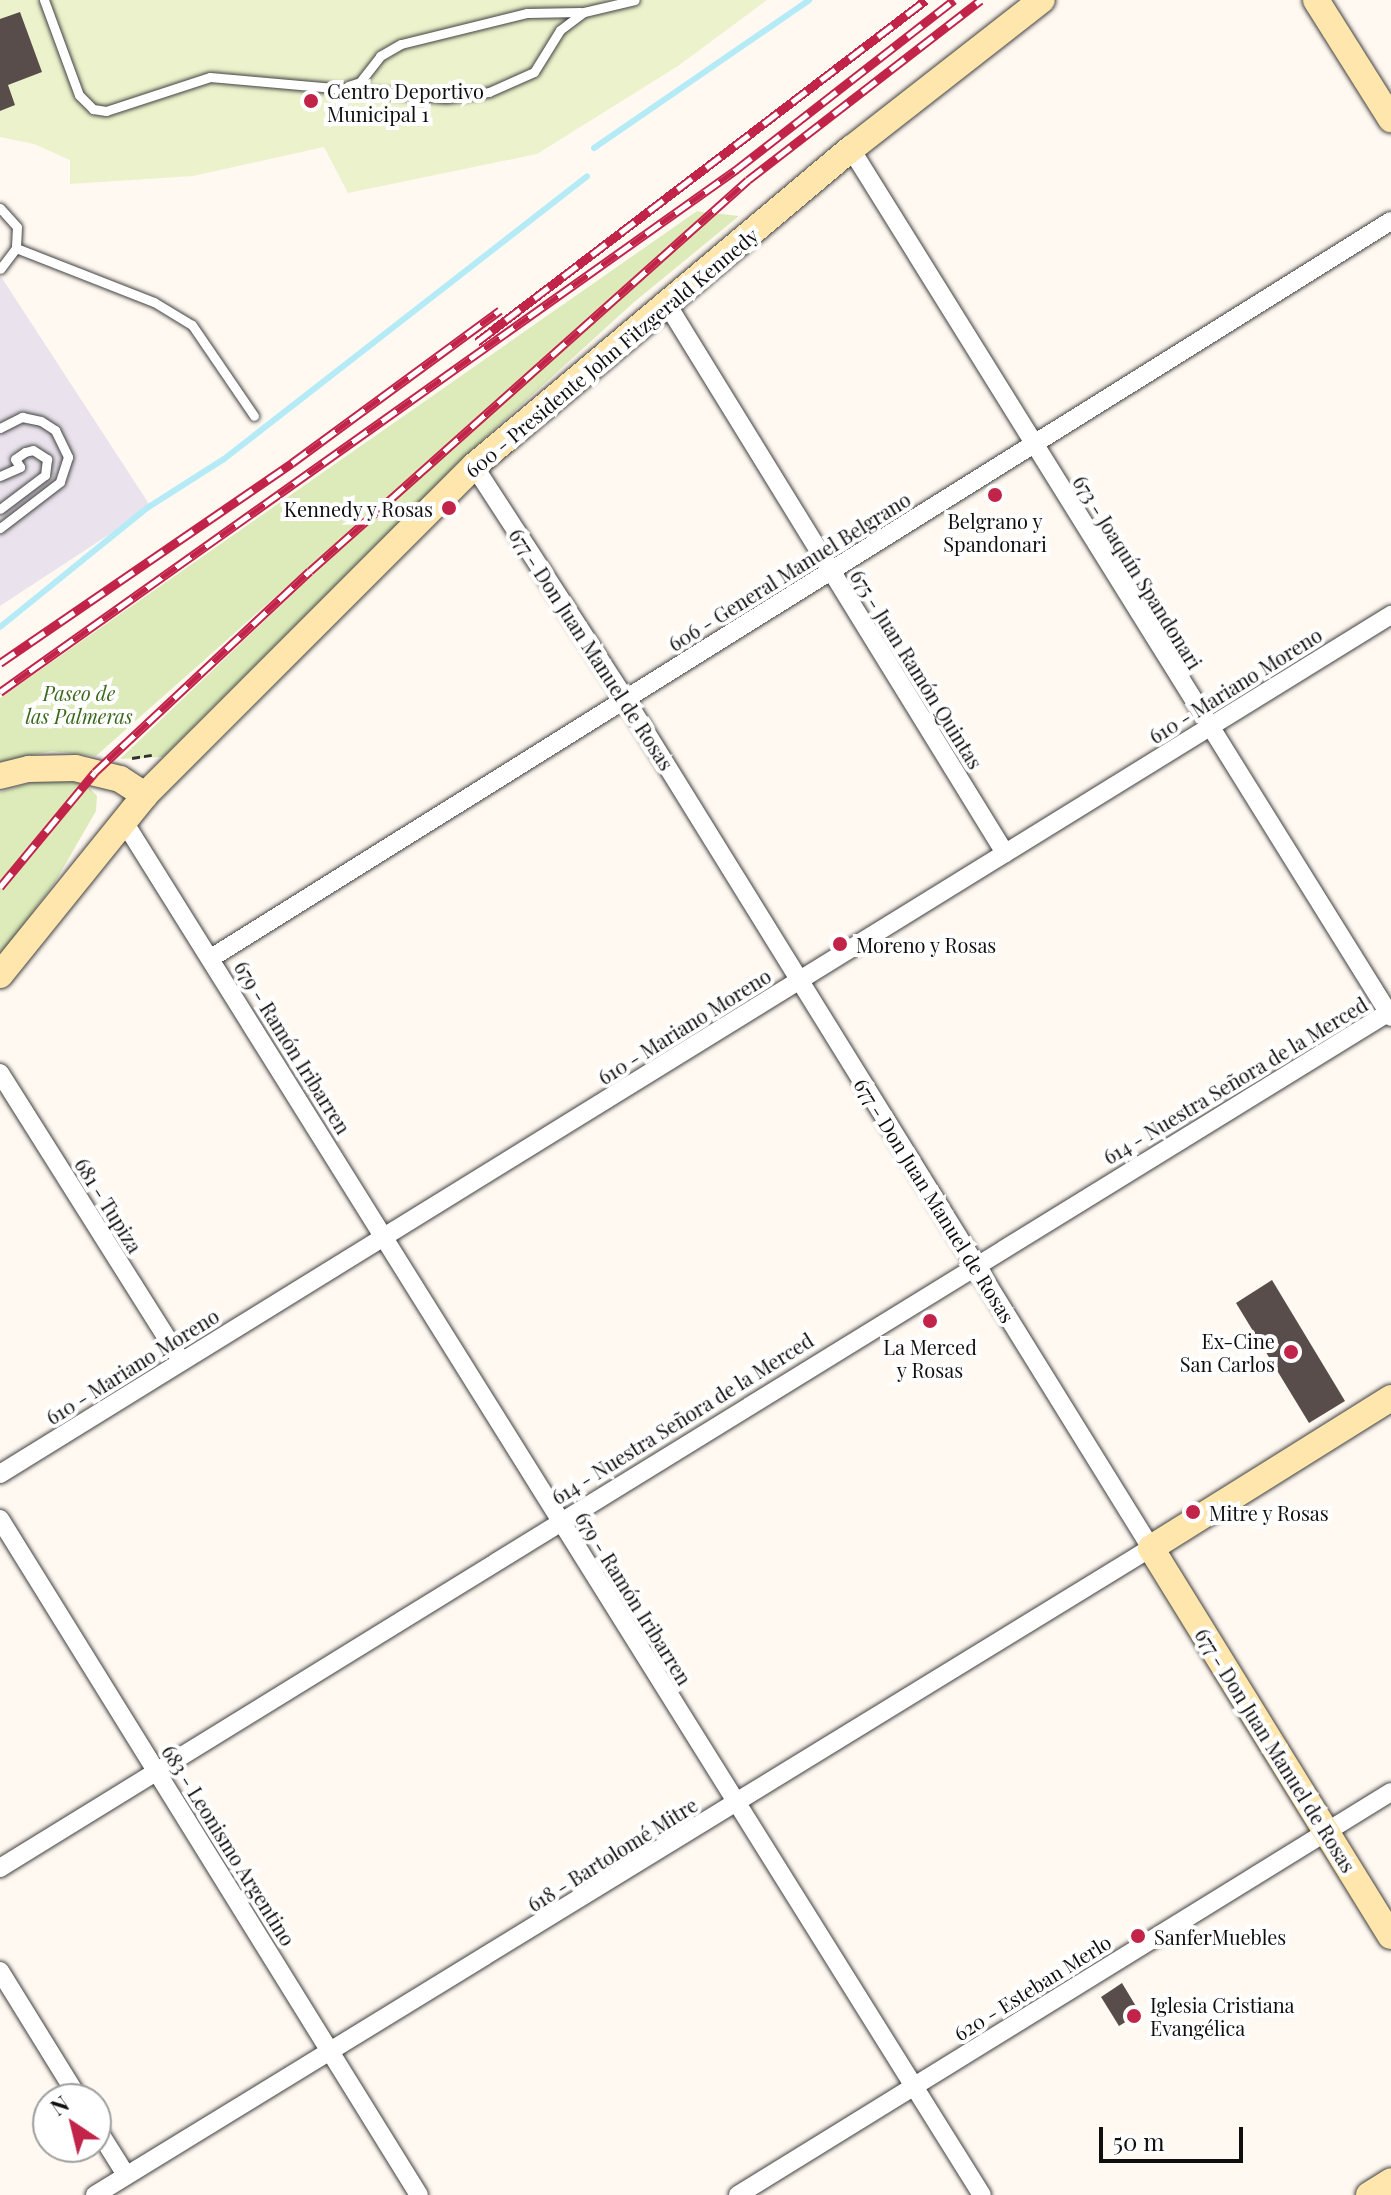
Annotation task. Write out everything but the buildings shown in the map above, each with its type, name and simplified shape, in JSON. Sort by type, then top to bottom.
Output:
[{"type":"street","name":"600 - Presidente John Fitzgerald Kennedy","points":[[0,975],[145,795],[474,466],[851,149],[1042,0]]},
{"type":"street","points":[[1316,0],[1391,119]]},
{"type":"street","name":"673 - Joaquín Spandonari","points":[[851,149],[1208,727],[1390,1013]]},
{"type":"street","name":"606 - General Manuel Belgrano","points":[[211,958],[1391,221]]},
{"type":"street","name":"675 - Juan Ramón Quintas","points":[[667,304],[1005,853]]},
{"type":"street","name":"677 - Don Juan Manuel de Rosas","points":[[474,466],[626,700],[1391,1936]]},
{"type":"street","name":"610 - Mariano Moreno","points":[[0,1474],[1391,615]]},
{"type":"street","points":[[0,776],[29,769],[75,768],[120,779],[145,795]]},
{"type":"street","name":"679 - Ramón Iribarren","points":[[123,820],[982,2195]]},
{"type":"street","name":"614 - Nuestra Señora de la Merced","points":[[0,1868],[974,1264],[1390,1013]]},
{"type":"street","name":"681 - Tupiza","points":[[0,1073],[181,1360]]},
{"type":"street","points":[[1151,1548],[1391,1398]]},
{"type":"street","name":"683 - Leonismo Argentino","points":[[0,1519],[419,2195]]},
{"type":"street","name":"618 - Bartolomé Mitre","points":[[95,2195],[1151,1548]]},
{"type":"street","name":"620 - Esteban Merlo","points":[[738,2195],[1391,1792]]},
{"type":"street","points":[[0,1971],[69,2083]]},
{"type":"street","points":[[112,2153],[126,2175]]},
{"type":"street","points":[[1369,2195],[1391,2181]]},
{"type":"lane","points":[[44,0],[79,95],[93,109],[122,108],[210,77],[446,98],[489,92],[534,72],[560,30],[584,12]]},
{"type":"lane","points":[[337,87],[360,82],[380,56],[401,44],[527,13],[584,12],[635,0]]},
{"type":"lane","points":[[0,208],[17,227],[16,248],[0,269]]},
{"type":"lane","points":[[16,248],[154,302],[192,325],[254,416]]},
{"type":"lane","points":[[0,428],[22,417],[41,421],[55,430],[68,457],[60,482],[0,528]]},
{"type":"lane","points":[[0,476],[20,467],[15,459],[25,452],[33,450],[47,459],[45,475],[0,509]]},
{"type":"shaded area","points":[[0,275],[151,507],[0,606]]},
{"type":"green space","name":"Centro Deportivo Municipal 1","points":[[0,0],[767,0],[678,66],[537,154],[348,193],[324,147],[193,176],[70,184],[70,160],[34,144],[0,137]]},
{"type":"green space","name":"Paseo de las Palmeras","points":[[697,211],[708,213],[96,756],[51,751],[0,762],[0,698]]},
{"type":"green space","name":"Paseo de las Palmeras","points":[[713,213],[739,216],[633,303],[465,456],[163,757],[120,759],[399,492]]},
{"type":"green space","points":[[48,778],[73,779],[89,787],[97,796],[96,811],[55,882],[0,956],[0,792]]},
{"type":"waterway","points":[[594,148],[809,0]]},
{"type":"waterway","points":[[0,627],[147,508],[224,459],[587,176]]},
{"type":"railway","points":[[477,342],[926,0]]},
{"type":"railway","points":[[0,692],[737,169],[954,0]]},
{"type":"railway","points":[[0,887],[95,772],[310,571],[748,180],[981,0]]},
{"type":"railway","points":[[0,663],[292,463],[500,310]]},
{"type":"place","name":"Centro Deportivo Municipal 1","points":[[311,101]]},
{"type":"place","name":"Belgrano y Spandonari","points":[[995,495]]},
{"type":"place","name":"Kennedy y Rosas","points":[[449,508]]},
{"type":"place","name":"Moreno y Rosas","points":[[840,944]]},
{"type":"place","name":"La Merced y Rosas","points":[[930,1321]]},
{"type":"place","name":"Ex-Cine San Carlos","points":[[1291,1352]]},
{"type":"place","name":"Mitre y Rosas","points":[[1193,1512]]},
{"type":"place","name":"SanferMuebles","points":[[1138,1936]]},
{"type":"place","name":"Iglesia Cristiana Evangélica","points":[[1134,2016]]}]
